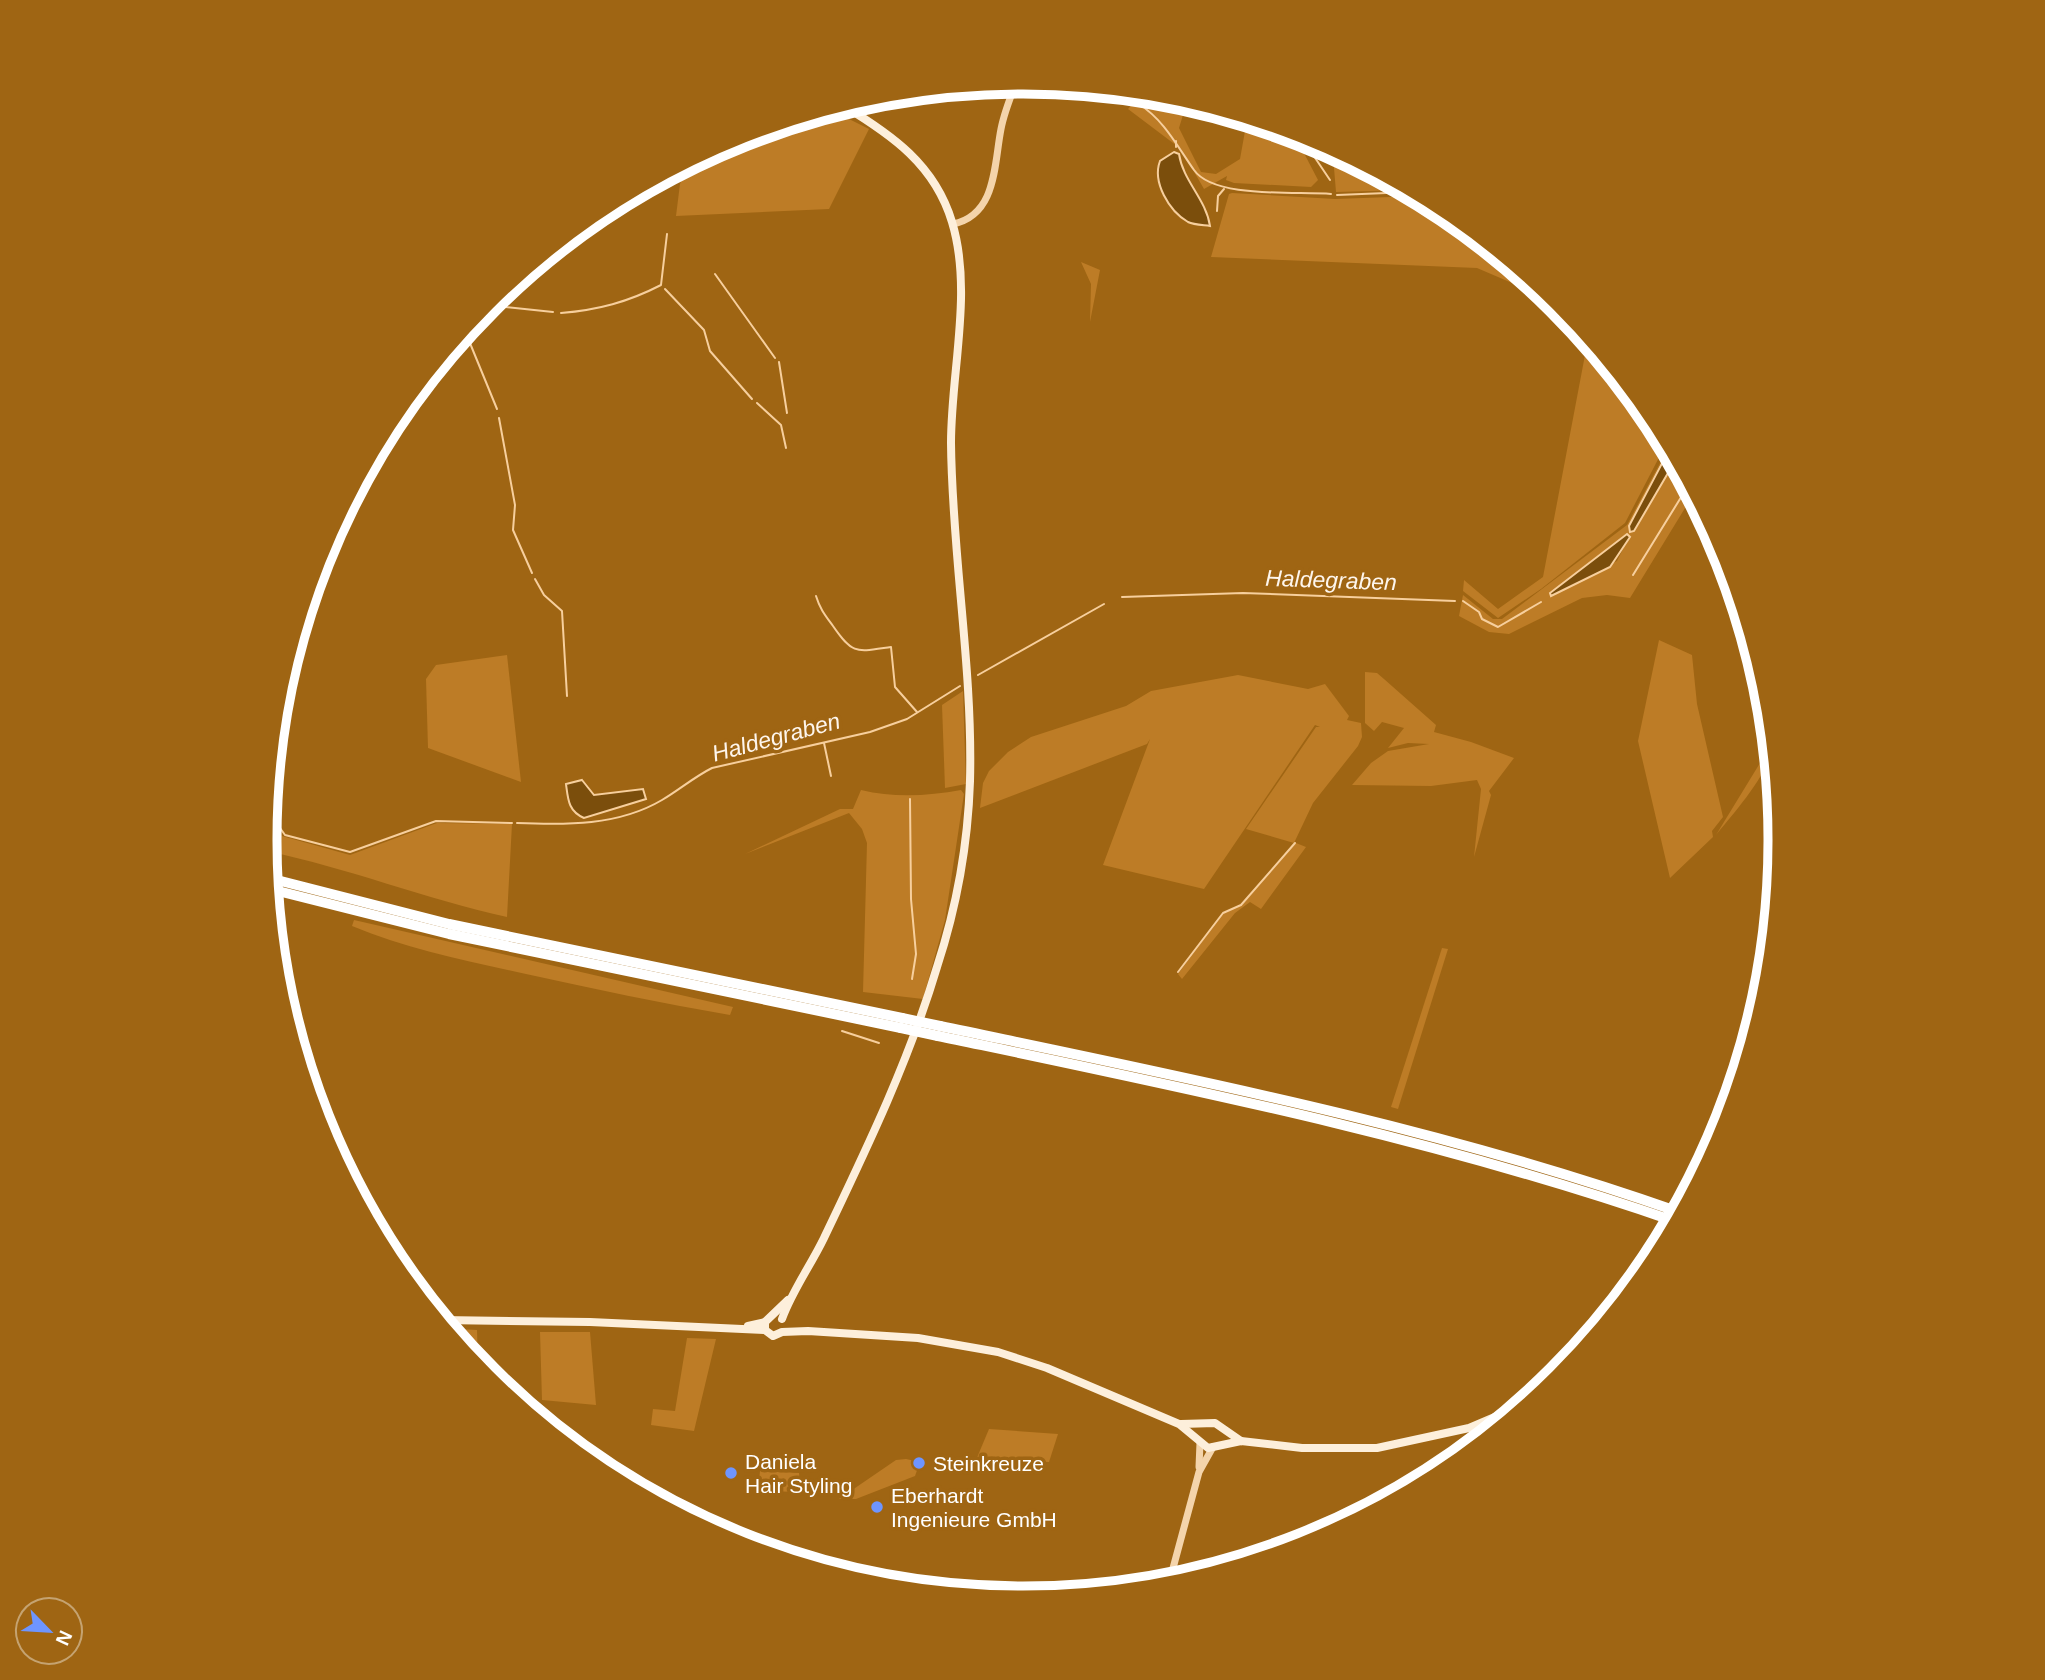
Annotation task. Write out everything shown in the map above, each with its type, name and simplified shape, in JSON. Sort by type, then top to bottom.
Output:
[{"type":"highway","points":[[279,881],[449,924],[939,1031],[1363,1130],[1560,1185],[1665,1218]]},
{"type":"highway","points":[[279,890],[449,934],[902,1023]]},
{"type":"highway","points":[[939,1031],[1185,1077],[1366,1121],[1575,1178],[1670,1209]]},
{"type":"main road","points":[[765,1326],[773,1336],[819,1249],[862,1156],[926,1002],[953,909],[968,816],[969,709],[952,489],[951,427],[959,284],[953,224],[939,190],[917,159],[889,133],[857,114]]},
{"type":"main road","points":[[452,1320],[743,1328],[780,1322],[808,1331],[918,1338],[998,1352],[1047,1368],[1179,1424],[1199,1441],[1216,1445],[1241,1441],[1302,1448],[1377,1448],[1469,1427],[1493,1417]]},
{"type":"main road","points":[[1179,1424],[1215,1423],[1241,1441]]},
{"type":"main road","points":[[1199,1441],[1198,1430],[1204,1424]]},
{"type":"main road","points":[[1216,1445],[1222,1430]]},
{"type":"street","points":[[953,224],[975,212],[990,191],[1001,129],[1012,94]]},
{"type":"street","points":[[1173,1570],[1199,1472],[1199,1441]]},
{"type":"street","points":[[1199,1472],[1216,1445]]},
{"type":"shaded area","points":[[1133,103],[1184,113],[1179,128],[1201,172],[1216,174],[1240,159],[1245,129],[1302,149],[1318,180],[1311,187],[1234,183],[1226,180],[1227,176],[1204,189],[1181,149],[1128,109]]},
{"type":"shaded area","points":[[844,117],[869,129],[829,209],[676,216],[683,176],[737,151],[830,120]]},
{"type":"shaded area","points":[[1174,152],[1179,154],[1185,173],[1208,216],[1210,226],[1188,222],[1181,217],[1174,211],[1160,187],[1160,161]]},
{"type":"shaded area","points":[[1334,163],[1388,191],[1336,192]]},
{"type":"shaded area","points":[[1229,194],[1335,199],[1399,197],[1437,220],[1522,287],[1477,268],[1211,257]]},
{"type":"shaded area","points":[[1081,262],[1100,270],[1090,322],[1091,284]]},
{"type":"shaded area","points":[[1585,355],[1591,358],[1614,386],[1660,455],[1625,523],[1541,589],[1498,618],[1463,591],[1464,580],[1498,609],[1543,577]]},
{"type":"shaded area","points":[[1663,458],[1629,526],[1630,531],[1634,531],[1670,470],[1688,504],[1630,598],[1607,595],[1582,598],[1509,634],[1489,632],[1459,616],[1463,595],[1493,619],[1502,619],[1627,525]],"holes":[[[1626,534],[1629,537],[1617,561],[1550,593]]]},
{"type":"shaded area","points":[[1664,460],[1670,470],[1634,531],[1630,532],[1629,526]]},
{"type":"shaded area","points":[[1627,534],[1630,537],[1610,567],[1551,596],[1550,593]]},
{"type":"shaded area","points":[[1659,640],[1692,655],[1697,704],[1723,817],[1712,831],[1713,837],[1670,878],[1638,741]]},
{"type":"shaded area","points":[[507,655],[521,782],[428,748],[426,679],[436,665]]},
{"type":"shaded area","points":[[1365,672],[1377,673],[1384,679],[1436,725],[1434,732],[1514,758],[1489,791],[1491,795],[1474,857],[1481,789],[1477,780],[1431,786],[1352,785],[1371,763],[1388,751],[1429,744],[1408,743],[1388,748],[1404,728],[1382,722],[1374,731],[1365,723]]},
{"type":"shaded area","points":[[1238,675],[1308,689],[1325,684],[1349,716],[1347,720],[1361,723],[1362,737],[1358,746],[1313,803],[1294,843],[1246,829],[1316,727],[1320,727],[1315,725],[1204,889],[1103,865],[1150,739],[1147,744],[980,808],[983,783],[989,771],[1008,752],[1031,737],[1126,706],[1151,691]]},
{"type":"shaded area","points":[[963,691],[966,784],[945,788],[942,705]]},
{"type":"shaded area","points":[[1763,758],[1764,770],[1759,779],[1716,835]]},
{"type":"shaded area","points":[[582,780],[594,795],[643,789],[646,799],[584,818],[572,808],[566,784]]},
{"type":"shaded area","points":[[861,790],[911,795],[961,790],[964,794],[945,920],[923,999],[863,992],[867,843],[862,829],[849,813],[745,854],[840,809],[853,809]]},
{"type":"shaded area","points":[[437,823],[512,824],[507,917],[278,854],[277,830],[282,836],[350,855]]},
{"type":"shaded area","points":[[1296,843],[1306,847],[1261,909],[1250,902],[1235,913],[1182,979],[1178,974],[1223,913],[1242,905]]},
{"type":"shaded area","points":[[354,920],[733,1007],[730,1015],[481,964],[373,934],[352,926]]},
{"type":"shaded area","points":[[1442,948],[1448,949],[1398,1109],[1391,1107]]},
{"type":"shaded area","points":[[460,1329],[477,1330],[478,1348]]},
{"type":"shaded area","points":[[540,1332],[590,1332],[596,1405],[542,1400]]},
{"type":"shaded area","points":[[687,1338],[716,1339],[694,1431],[651,1425],[653,1409],[675,1411]]},
{"type":"shaded area","points":[[989,1429],[1058,1434],[1049,1462],[976,1460]]},
{"type":"shaded area","points":[[896,1460],[920,1462],[915,1476],[856,1499],[839,1499]]},
{"type":"shaded area","points":[[760,1471],[799,1473],[801,1492],[758,1491]]},
{"type":"waterway","name":"Haldegraben","points":[[1139,104],[1163,126],[1194,170],[1204,179],[1237,190],[1331,194]]},
{"type":"waterway","name":"Haldegraben","points":[[1176,141],[1176,147]]},
{"type":"waterway","points":[[1312,153],[1330,180]]},
{"type":"waterway","points":[[1217,211],[1218,196],[1224,189]]},
{"type":"waterway","name":"Haldegraben","points":[[1337,195],[1393,193]]},
{"type":"waterway","points":[[561,313],[612,304],[661,285],[667,234]]},
{"type":"waterway","points":[[715,274],[775,358]]},
{"type":"waterway","points":[[665,289],[704,330],[710,351],[752,399]]},
{"type":"waterway","points":[[502,307],[553,312]]},
{"type":"waterway","points":[[469,341],[497,409]]},
{"type":"waterway","points":[[779,362],[787,413]]},
{"type":"waterway","points":[[757,403],[781,425],[786,448]]},
{"type":"waterway","points":[[499,418],[515,505],[513,530],[532,573]]},
{"type":"waterway","points":[[1633,575],[1683,495]]},
{"type":"waterway","points":[[535,579],[544,595],[562,611],[567,696]]},
{"type":"waterway","name":"Haldegraben","points":[[1122,597],[1243,593],[1455,601]]},
{"type":"waterway","points":[[816,596],[825,615],[851,647],[863,650],[891,647],[895,687],[917,712]]},
{"type":"waterway","name":"Haldegraben","points":[[1463,601],[1479,612],[1482,619],[1498,627],[1541,602]]},
{"type":"waterway","name":"Haldegraben","points":[[978,675],[1104,604]]},
{"type":"waterway","name":"Haldegraben","points":[[517,823],[591,822],[628,815],[662,800],[712,768],[870,732],[907,719],[960,686]]},
{"type":"waterway","points":[[824,743],[831,776]]},
{"type":"waterway","points":[[910,799],[911,899],[916,954],[912,979]]},
{"type":"waterway","name":"Haldegraben","points":[[278,825],[285,835],[350,852],[436,821],[512,823]]},
{"type":"waterway","points":[[1178,972],[1223,913],[1241,905],[1295,843]]},
{"type":"waterway","points":[[842,1031],[879,1043]]},
{"type":"place","name":"Steinkreuze","points":[[919,1463]]},
{"type":"place","name":"Daniela Hair Styling","points":[[731,1473]]},
{"type":"place","name":"Eberhardt Ingenieure GmbH","points":[[877,1507]]}]
